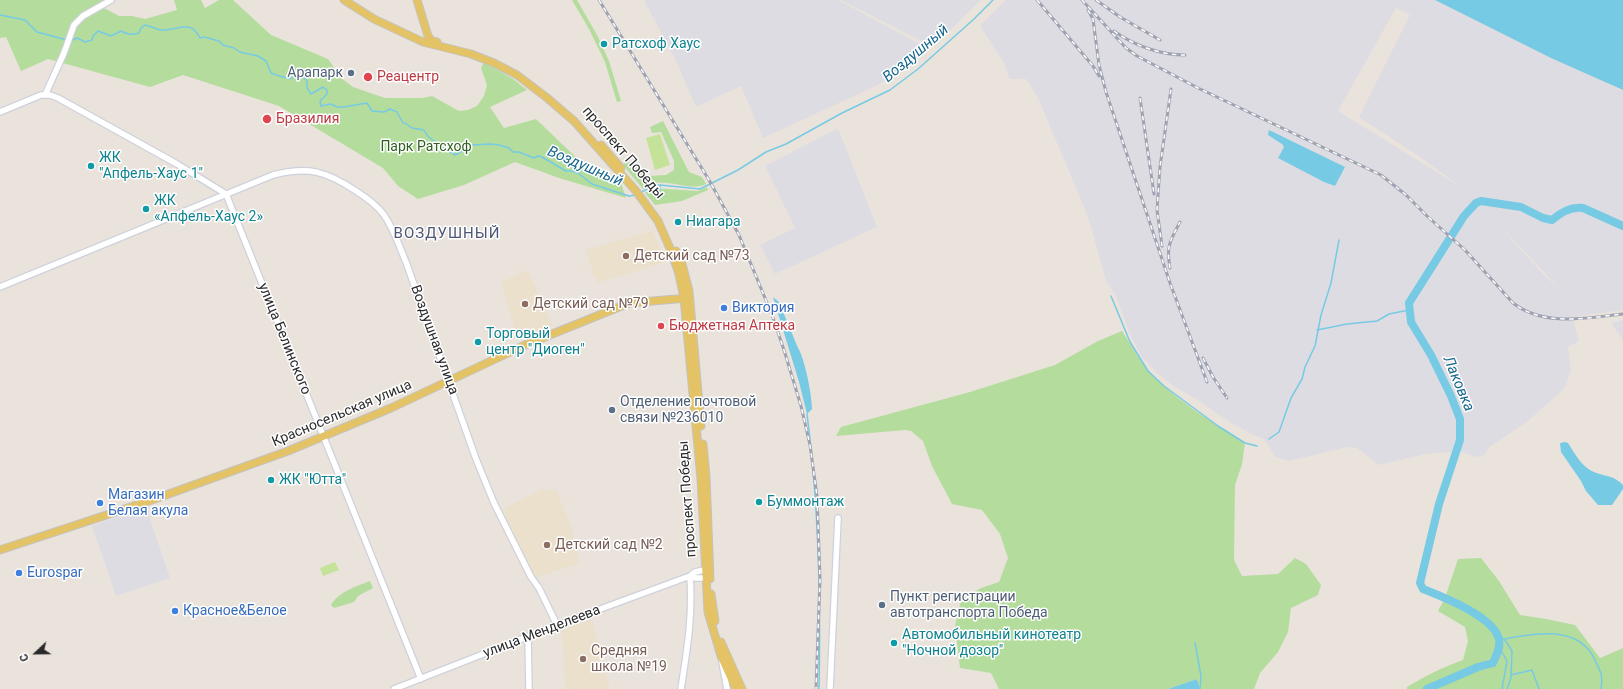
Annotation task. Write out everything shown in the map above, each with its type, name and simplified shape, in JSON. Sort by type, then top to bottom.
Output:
[{"type":"main road","name":"проспект Победы","points":[[344,0],[374,19],[415,39],[471,54],[494,63],[517,75],[574,121],[640,193],[656,215],[682,264],[687,281],[687,298],[706,476],[708,578],[720,638],[742,689]]},
{"type":"main road","points":[[415,39],[421,37],[426,31],[417,0]]},
{"type":"main road","name":"проспект Победы","points":[[426,31],[430,39],[434,41],[485,54],[522,73],[549,93],[577,118],[610,159]]},
{"type":"main road","name":"Красносельская улица","points":[[0,550],[152,500],[259,462],[323,437],[450,382],[525,346],[629,303],[687,298]]},
{"type":"main road","name":"проспект Победы","points":[[708,578],[708,612],[720,656],[736,689]]},
{"type":"street","points":[[43,95],[64,54],[74,25],[83,16],[111,0]]},
{"type":"street","points":[[0,112],[43,95],[54,96],[177,164],[226,194]]},
{"type":"street","name":"Воздушная улица","points":[[0,287],[273,175],[288,171],[302,170],[337,178],[370,200],[383,214],[393,230],[450,382],[476,459],[494,503],[530,577],[539,588],[557,625]]},
{"type":"street","name":"улица Белинского","points":[[226,194],[421,678]]},
{"type":"street","points":[[830,689],[838,518]]},
{"type":"street","name":"улица Менделеева","points":[[394,689],[680,578],[690,576],[695,572],[707,569]]},
{"type":"street","points":[[681,689],[690,633],[692,596],[690,576]]},
{"type":"street","name":"улица Менделеева","points":[[690,576],[695,578],[708,578]]},
{"type":"street","points":[[528,637],[529,689]]},
{"type":"street","points":[[720,656],[727,689]]},
{"type":"shaded area","points":[[644,0],[838,0],[929,49],[878,85],[763,138],[741,86],[696,107],[678,65]]},
{"type":"shaded area","points":[[841,0],[981,0],[933,47]]},
{"type":"shaded area","points":[[1006,0],[1438,0],[1623,91],[1623,310],[1572,317],[1579,341],[1568,347],[1571,371],[1564,389],[1528,421],[1488,448],[1485,455],[1477,457],[1461,452],[1425,454],[1379,465],[1357,448],[1347,447],[1289,461],[1276,457],[1263,438],[1255,436],[1231,423],[1196,399],[1172,385],[1156,372],[1141,356],[1131,337],[1116,296],[1106,280],[1087,214],[1038,98],[1026,79],[1010,79],[1004,63],[980,26]],"holes":[[[1396,8],[1410,15],[1359,117],[1420,157],[1461,187],[1338,111]],[[1505,231],[1560,289],[1543,274]]]},
{"type":"shaded area","points":[[838,128],[877,227],[775,274],[760,245],[795,228],[765,166]]},
{"type":"shaded area","name":"Детский сад №73","points":[[653,231],[666,262],[597,283],[596,277],[593,277],[592,268],[585,250]]},
{"type":"shaded area","name":"Детский сад №79","points":[[528,270],[553,326],[518,340],[501,282]]},
{"type":"shaded area","points":[[1623,320],[1623,340],[1611,323]]},
{"type":"shaded area","name":"Детский сад №2","points":[[555,488],[572,528],[579,563],[535,578],[502,509],[544,489],[548,491]]},
{"type":"shaded area","points":[[146,507],[170,578],[116,596],[92,526]]},
{"type":"shaded area","name":"Средняя школа №19","points":[[592,619],[610,689],[565,689],[562,630]]},
{"type":"green space","name":"Парк Ратсхоф","points":[[0,0],[107,0],[102,7],[119,16],[132,16],[145,19],[177,10],[174,0],[201,0],[205,8],[219,0],[233,0],[271,35],[328,59],[341,78],[353,87],[385,98],[423,98],[432,96],[459,111],[468,110],[477,106],[484,96],[487,85],[481,68],[484,62],[513,79],[527,90],[490,107],[504,128],[536,119],[586,167],[603,170],[621,183],[626,198],[559,178],[515,162],[464,185],[418,199],[398,186],[383,168],[279,106],[183,75],[150,87],[48,59],[21,71],[6,37],[0,38]]},
{"type":"green space","points":[[572,0],[577,0],[597,35],[609,61],[621,101],[617,102],[605,62],[589,29]]},
{"type":"green space","points":[[663,121],[689,172],[702,177],[706,184],[693,187],[658,183],[651,184],[643,189],[622,164],[629,162],[648,176],[666,175],[674,170],[674,161],[661,132],[652,133],[650,127]]},
{"type":"green space","points":[[660,134],[670,165],[655,170],[646,138]]},
{"type":"green space","points":[[707,187],[708,190],[682,201],[655,205],[645,193],[653,188],[698,191]]},
{"type":"green space","points":[[1122,331],[1145,367],[1159,382],[1220,428],[1245,443],[1242,464],[1235,485],[1234,560],[1242,576],[1278,574],[1295,558],[1306,564],[1321,585],[1318,595],[1291,608],[1288,632],[1278,652],[1260,673],[1254,689],[1200,689],[1197,679],[1168,689],[999,689],[991,673],[960,668],[955,626],[961,600],[981,588],[999,582],[1008,558],[1000,534],[982,510],[952,504],[932,466],[923,441],[911,431],[905,430],[836,436],[841,427],[970,392],[1055,365],[1098,341]]},
{"type":"green space","points":[[1481,558],[1499,581],[1520,615],[1575,625],[1600,658],[1623,648],[1623,689],[1407,689],[1407,687],[1427,675],[1463,660],[1468,641],[1465,627],[1438,611],[1445,598],[1458,559]]},
{"type":"green space","points":[[335,562],[339,570],[323,576],[320,568]]},
{"type":"green space","points":[[370,581],[373,588],[358,596],[354,602],[334,608],[331,605],[338,596],[354,587]]},
{"type":"water","points":[[1435,0],[1623,0],[1623,90],[1551,58]]},
{"type":"water","points":[[1269,130],[1345,167],[1335,186],[1324,182],[1278,158],[1284,147],[1268,135]]},
{"type":"water","points":[[773,297],[779,302],[801,353],[808,378],[812,403],[812,409],[807,414],[799,382]]},
{"type":"water","points":[[1560,443],[1568,443],[1583,465],[1594,472],[1619,481],[1623,485],[1623,489],[1612,505],[1598,505],[1586,491],[1561,452]]},
{"type":"water","points":[[1197,679],[1200,689],[1168,689]]},
{"type":"waterway","name":"Воздушный","points":[[640,193],[652,186],[660,185],[700,189],[738,170],[766,152],[786,144],[842,113],[890,90],[918,69],[993,0]]},
{"type":"waterway","name":"Воздушный","points":[[0,15],[25,20],[37,32],[67,40]]},
{"type":"waterway","name":"Воздушный","points":[[71,41],[77,38],[85,42],[92,40],[93,36],[98,31],[111,36],[121,31],[128,34],[137,34],[145,25],[161,30],[189,27],[193,29],[200,38],[204,37],[219,41],[223,45],[234,48],[240,52],[258,56],[266,61],[271,73],[290,79],[299,76],[304,78],[307,81],[307,88],[311,94],[323,87],[327,90],[327,94],[320,101],[321,106],[331,104],[337,107],[344,107],[367,103],[372,111],[384,112],[390,109],[397,112],[403,123],[412,128],[424,130],[429,137],[455,155],[472,145],[499,145],[509,148],[513,152],[519,152],[534,158],[538,156],[542,157],[566,171],[578,173],[592,184],[629,196],[636,195]]},
{"type":"waterway","points":[[659,198],[660,185]]},
{"type":"waterway","name":"Лаковка","points":[[1427,689],[1478,667],[1493,663],[1498,651],[1499,639],[1495,631],[1478,615],[1454,602],[1423,589],[1420,583],[1439,504],[1460,440],[1460,419],[1451,396],[1431,355],[1411,322],[1409,303],[1464,216],[1476,203],[1481,201],[1521,207],[1543,218],[1552,220],[1566,211],[1574,208],[1583,208],[1623,226]]},
{"type":"waterway","points":[[1269,439],[1279,432],[1291,398],[1302,379],[1305,367],[1315,346],[1321,315],[1331,283],[1339,240]]},
{"type":"waterway","points":[[1111,296],[1130,342],[1148,371],[1164,386],[1218,426],[1245,443],[1257,446]]},
{"type":"waterway","points":[[1317,330],[1347,324],[1377,321],[1389,314],[1409,310]]},
{"type":"waterway","points":[[807,414],[817,517],[820,619],[819,689]]},
{"type":"waterway","points":[[1499,640],[1539,634],[1566,636],[1577,640],[1587,648],[1595,660],[1601,674],[1601,689]]},
{"type":"waterway","points":[[1505,640],[1512,651],[1511,678],[1507,689]]},
{"type":"waterway","points":[[1195,643],[1201,676],[1200,689]]},
{"type":"waterway","points":[[1499,647],[1507,661],[1502,689]]},
{"type":"waterway","points":[[1511,675],[1532,670],[1539,689]]},
{"type":"railway","points":[[599,0],[709,180],[739,235],[772,315],[784,350],[801,406],[810,445],[817,496],[820,579],[816,689]]},
{"type":"railway","points":[[1037,0],[1093,66],[1099,76]]},
{"type":"railway","points":[[1082,0],[1126,48],[1137,56],[1198,88],[1381,175],[1406,195],[1465,250],[1513,303],[1525,311],[1552,318],[1566,319],[1580,319],[1623,314]]},
{"type":"railway","points":[[1096,0],[1120,17],[1160,40]]},
{"type":"railway","points":[[1088,10],[1093,19],[1099,65],[1106,92],[1170,283],[1207,382]]},
{"type":"railway","points":[[1114,31],[1138,45],[1166,53],[1185,55]]},
{"type":"railway","points":[[1162,246],[1157,210],[1160,167],[1171,89]]},
{"type":"railway","points":[[1140,98],[1154,194]]},
{"type":"railway","points":[[1170,268],[1168,254],[1170,244],[1180,222]]},
{"type":"railway","points":[[1203,358],[1213,377],[1227,398]]},
{"type":"place","name":"Ратсхоф Хаус","points":[[604,44]]},
{"type":"place","name":"Арапарк","points":[[351,73]]},
{"type":"place","name":"Реацентр","points":[[368,77]]},
{"type":"place","name":"Бразилия","points":[[267,119]]},
{"type":"place","name":"ЖК \"Апфель-Хаус 1\"","points":[[91,166]]},
{"type":"place","name":"ЖК «Апфель-Хаус 2»","points":[[146,209]]},
{"type":"place","name":"Ниагара","points":[[678,222]]},
{"type":"place","name":"Детский сад №73","points":[[626,256]]},
{"type":"place","name":"Детский сад №79","points":[[525,304]]},
{"type":"place","name":"Виктория","points":[[724,308]]},
{"type":"place","name":"Бюджетная Аптека","points":[[661,326]]},
{"type":"place","name":"Торговый центр \"Диоген\"","points":[[478,342]]},
{"type":"place","name":"Отделение почтовой связи №236010","points":[[612,410]]},
{"type":"place","name":"ЖК \"Ютта\"","points":[[271,480]]},
{"type":"place","name":"Буммонтаж","points":[[759,502]]},
{"type":"place","name":"Магазин Белая акула","points":[[100,503]]},
{"type":"place","name":"Детский сад №2","points":[[547,545]]},
{"type":"place","name":"Eurospar","points":[[19,573]]},
{"type":"place","name":"Пункт регистрации автотранспорта Победа","points":[[882,605]]},
{"type":"place","name":"Красное&Белое","points":[[175,611]]},
{"type":"place","name":"Автомобильный кинотеатр \"Ночной дозор\"","points":[[894,643]]},
{"type":"place","name":"Средняя школа №19","points":[[583,659]]},
{"type":"district","name":"ВОЗДУШНЫЙ","points":[[447,234]]}]
